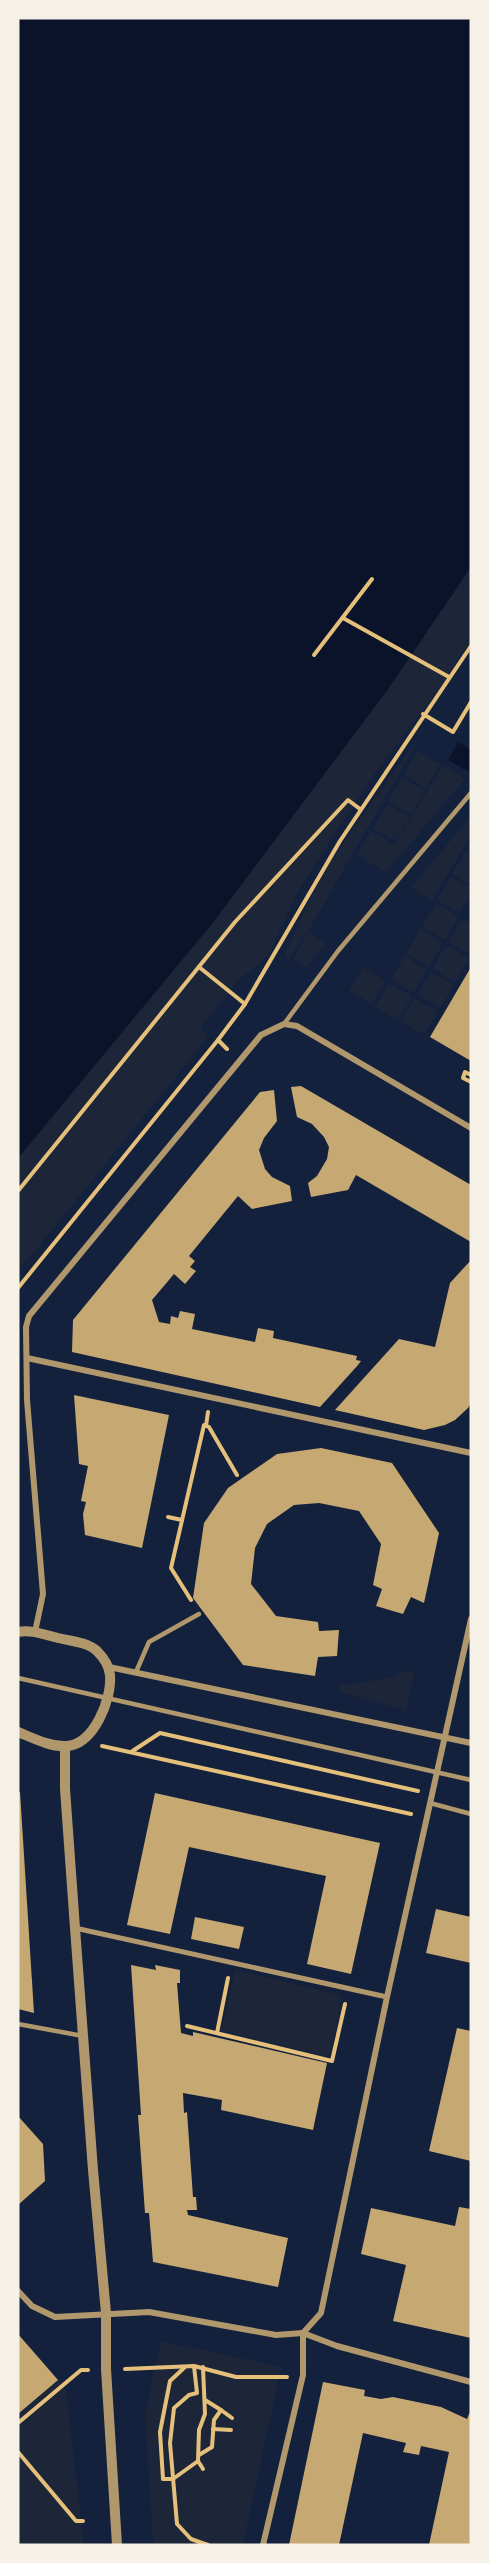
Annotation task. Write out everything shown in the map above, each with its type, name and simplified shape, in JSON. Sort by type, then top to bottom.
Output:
[{"type":"street","points":[[35,1632],[43,1594],[27,1400],[26,1327],[28,1316],[261,1035],[284,1024],[297,1026],[471,1128]]},
{"type":"street","points":[[27,1358],[471,1453]]},
{"type":"street","points":[[263,2545],[303,2375],[303,2333],[321,2313],[387,1997],[471,1618]]},
{"type":"street","points":[[18,1632],[35,1632],[86,1645],[96,1650],[109,1667],[111,1677],[107,1697],[95,1728],[90,1736],[81,1742],[65,1746],[43,1742],[18,1732]]},
{"type":"street","points":[[109,1667],[471,1743]]},
{"type":"street","points":[[65,1746],[65,1788],[75,1929],[106,2313],[106,2369],[117,2545]]},
{"type":"street","points":[[75,1929],[387,1997]]},
{"type":"street","points":[[18,2291],[32,2306],[55,2317],[149,2312],[276,2336],[303,2333],[337,2346],[471,2382]]},
{"type":"lane","points":[[284,1024],[338,951],[471,793]]},
{"type":"lane","points":[[136,1672],[149,1642],[200,1614]]},
{"type":"lane","points":[[18,1678],[471,1780]]},
{"type":"lane","points":[[430,1803],[471,1814]]},
{"type":"lane","points":[[18,2024],[83,2036]]},
{"type":"path","points":[[314,655],[372,579]]},
{"type":"path","points":[[343,618],[449,677]]},
{"type":"path","points":[[18,1288],[245,1004],[360,809],[471,646]]},
{"type":"path","points":[[423,714],[453,732],[471,702]]},
{"type":"path","points":[[18,1191],[235,922],[348,800],[360,809]]},
{"type":"path","points":[[199,967],[245,1004]]},
{"type":"path","points":[[218,1040],[239,1061]]},
{"type":"path","points":[[471,1075],[465,1072],[463,1078],[471,1082]]},
{"type":"path","points":[[208,1412],[206,1426],[237,1475]]},
{"type":"path","points":[[200,1614],[171,1568],[202,1427],[206,1426]]},
{"type":"path","points":[[168,1517],[182,1520]]},
{"type":"path","points":[[131,1753],[160,1733],[432,1794]]},
{"type":"path","points":[[81,1742],[427,1818]]},
{"type":"path","points":[[217,2033],[232,1962]]},
{"type":"path","points":[[187,2026],[332,2061],[348,1988]]},
{"type":"path","points":[[186,2366],[170,2380],[160,2432],[163,2479],[173,2479],[212,2447],[214,2420],[220,2410]]},
{"type":"path","points":[[18,2423],[81,2370],[194,2366],[236,2377],[278,2378],[303,2375]]},
{"type":"path","points":[[194,2366],[197,2393],[189,2395],[174,2408],[170,2443],[177,2524],[191,2539],[208,2545]]},
{"type":"path","points":[[203,2367],[205,2414],[199,2430],[198,2458],[203,2469]]},
{"type":"path","points":[[204,2399],[232,2418]]},
{"type":"path","points":[[213,2428],[231,2430]]},
{"type":"path","points":[[18,2452],[76,2521],[83,2521]]},
{"type":"shaded area","points":[[18,18],[471,18],[471,567],[388,689],[211,925],[18,1158]]},
{"type":"shaded area","points":[[471,567],[471,642],[457,660],[449,677],[377,770],[330,841],[296,895],[269,955],[238,981],[200,1029],[208,1037],[31,1256],[18,1268],[18,1158],[211,925],[388,689]]},
{"type":"shaded area","points":[[458,742],[471,750],[471,773],[448,760]]},
{"type":"shaded area","points":[[413,745],[415,746],[308,931],[289,959],[284,956],[312,895],[334,856]]},
{"type":"shaded area","points":[[417,751],[440,764],[426,788],[404,774]]},
{"type":"shaded area","points":[[443,765],[465,779],[386,872],[357,855],[371,831],[395,845]]},
{"type":"shaded area","points":[[402,778],[425,791],[411,815],[388,801]]},
{"type":"shaded area","points":[[387,804],[410,818],[396,841],[373,828]]},
{"type":"shaded area","points":[[471,816],[471,834],[432,901],[411,888]]},
{"type":"shaded area","points":[[466,851],[471,853],[471,885],[452,874]]},
{"type":"shaded area","points":[[451,877],[471,888],[471,894],[460,913],[437,900]]},
{"type":"shaded area","points":[[436,903],[459,917],[445,940],[422,927]]},
{"type":"shaded area","points":[[462,919],[471,924],[471,955],[448,942]]},
{"type":"shaded area","points":[[420,929],[443,943],[429,967],[406,953]]},
{"type":"shaded area","points":[[308,933],[327,943],[306,967],[293,959]]},
{"type":"shaded area","points":[[446,945],[469,958],[455,982],[433,969]]},
{"type":"shaded area","points":[[405,956],[427,970],[414,993],[391,980]]},
{"type":"shaded area","points":[[363,967],[385,981],[372,1004],[349,991]]},
{"type":"shaded area","points":[[431,972],[454,985],[440,1008],[417,995]]},
{"type":"shaded area","points":[[389,983],[412,997],[398,1020],[375,1007]]},
{"type":"shaded area","points":[[415,998],[438,1011],[424,1035],[401,1021]]},
{"type":"shaded area","points":[[401,1671],[414,1672],[406,1710],[341,1693],[339,1686],[394,1677]]},
{"type":"shaded area","points":[[235,1970],[342,1995],[330,2057],[221,2031]]},
{"type":"shaded area","points":[[161,2341],[281,2367],[243,2545],[153,2545],[145,2414]]},
{"type":"shaded area","points":[[58,2380],[66,2391],[84,2545],[18,2545],[18,2414]]},
{"type":"building","points":[[471,967],[471,1061],[430,1037]]},
{"type":"building","points":[[301,1086],[471,1185],[471,1242],[356,1175],[348,1190],[311,1197],[308,1183],[317,1176],[327,1159],[329,1147],[324,1137],[312,1124],[297,1117],[291,1087]]},
{"type":"building","points":[[274,1090],[277,1121],[264,1138],[259,1150],[265,1169],[272,1177],[290,1186],[292,1201],[252,1209],[238,1196],[189,1256],[195,1261],[190,1267],[196,1271],[185,1284],[174,1274],[152,1300],[159,1322],[170,1324],[171,1316],[178,1318],[180,1311],[195,1314],[192,1329],[255,1342],[258,1328],[274,1331],[273,1338],[357,1356],[356,1360],[361,1361],[358,1365],[320,1407],[72,1352],[73,1320],[260,1092]]},
{"type":"building","points":[[471,1260],[471,1403],[468,1408],[455,1420],[445,1425],[424,1430],[335,1410],[399,1339],[435,1347],[450,1283]]},
{"type":"building","points":[[74,1395],[169,1415],[142,1548],[85,1535],[83,1514],[86,1502],[81,1501],[88,1466],[79,1464]]},
{"type":"building","points":[[321,1448],[392,1463],[439,1533],[424,1603],[411,1597],[403,1614],[376,1606],[382,1589],[373,1585],[381,1544],[359,1511],[319,1503],[294,1505],[267,1524],[255,1548],[251,1584],[276,1616],[318,1622],[319,1631],[339,1630],[337,1656],[318,1657],[315,1676],[243,1665],[193,1598],[204,1523],[228,1488],[277,1454]]},
{"type":"building","points":[[18,1792],[20,1792],[34,2013],[18,2009]]},
{"type":"building","points":[[155,1793],[380,1843],[351,1974],[307,1964],[326,1876],[189,1847],[170,1934],[127,1925]]},
{"type":"building","points":[[436,1909],[471,1917],[471,1963],[426,1953]]},
{"type":"building","points":[[195,1917],[244,1927],[239,1949],[191,1939]]},
{"type":"building","points":[[131,1965],[156,1970],[155,1965],[180,1970],[180,1983],[177,1983],[181,2033],[193,2036],[193,2032],[327,2063],[313,2130],[221,2110],[222,2100],[183,2093],[184,2113],[187,2112],[193,2197],[196,2197],[197,2210],[187,2210],[188,2215],[288,2238],[278,2287],[153,2262],[149,2213],[145,2213]]},
{"type":"building","points":[[457,2028],[471,2031],[471,2161],[429,2151]]},
{"type":"building","points":[[18,2116],[43,2144],[45,2181],[18,2205]]},
{"type":"building","points":[[459,2207],[471,2209],[471,2338],[393,2321],[406,2265],[361,2254],[371,2208],[455,2226]]},
{"type":"building","points":[[18,2334],[58,2380],[18,2414]]},
{"type":"building","points":[[323,2382],[365,2390],[364,2396],[381,2399],[393,2397],[441,2407],[467,2419],[471,2409],[471,2545],[429,2545],[449,2452],[421,2446],[419,2455],[403,2452],[406,2443],[363,2433],[339,2545],[289,2545]]}]
